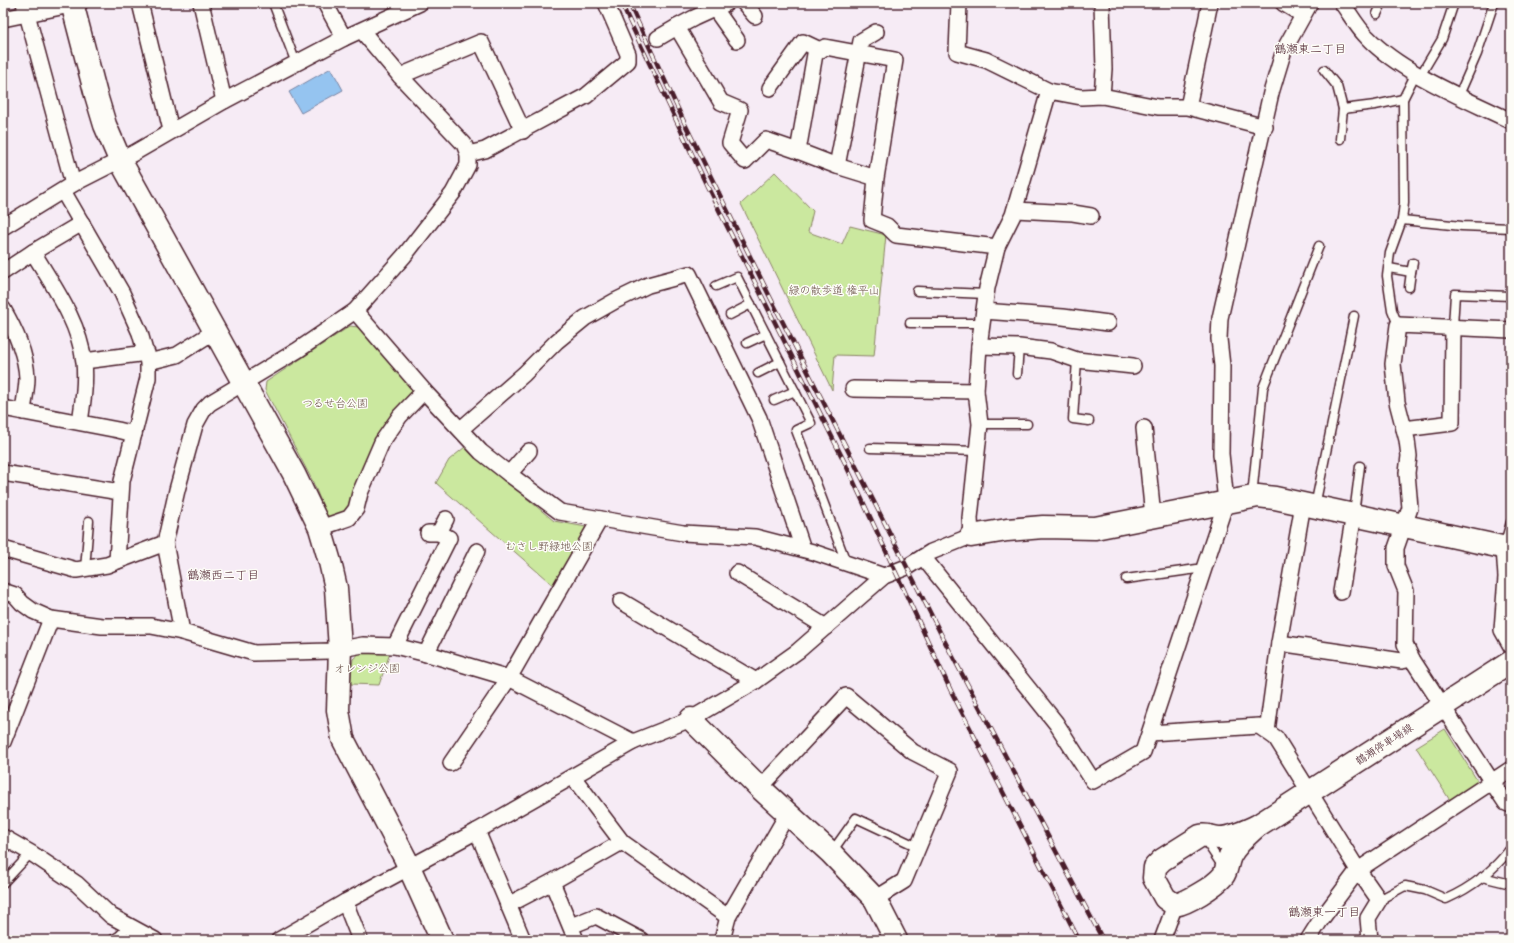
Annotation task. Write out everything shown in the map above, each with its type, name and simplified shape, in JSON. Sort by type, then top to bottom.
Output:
[{"type":"street","points":[[140,3],[171,130]]},
{"type":"street","points":[[201,3],[224,101]]},
{"type":"street","points":[[325,3],[344,38]]},
{"type":"street","points":[[3,227],[68,188],[224,101],[344,38],[420,3]]},
{"type":"street","points":[[468,154],[485,150],[586,96],[628,62],[628,54],[606,3]]},
{"type":"street","points":[[744,3],[756,16]]},
{"type":"street","points":[[959,3],[957,52],[986,60],[1049,91],[1081,97],[1102,96],[1158,107],[1188,107],[1265,127]]},
{"type":"street","points":[[1102,3],[1104,70],[1102,96]]},
{"type":"street","points":[[1188,107],[1210,3]]},
{"type":"street","points":[[923,557],[1056,723],[1093,781],[1143,752],[1226,502],[1221,454],[1222,366],[1219,339],[1220,318],[1265,127],[1271,93],[1284,50],[1307,9],[1283,3]]},
{"type":"street","points":[[1342,3],[1366,37],[1388,56],[1418,74],[1511,121]]},
{"type":"street","points":[[3,19],[26,9],[75,4],[105,126],[120,160],[294,474],[320,528],[336,588],[340,649],[338,710],[343,739],[410,868],[442,940]]},
{"type":"street","points":[[658,38],[694,18],[721,6],[737,40]]},
{"type":"street","points":[[26,9],[68,188],[82,223],[122,293],[140,333],[148,357],[148,378],[120,492],[117,561]]},
{"type":"street","points":[[677,27],[721,102],[740,110],[730,143],[745,161],[766,140],[837,166],[876,178]]},
{"type":"street","points":[[182,632],[165,543],[177,490],[195,425],[202,413],[210,403],[298,350],[355,311],[404,256],[453,193],[468,165],[468,154],[464,144],[400,76],[362,31]]},
{"type":"street","points":[[837,166],[861,41],[876,32]]},
{"type":"street","points":[[400,76],[481,42],[523,131]]},
{"type":"street","points":[[770,88],[803,42],[820,50]]},
{"type":"street","points":[[798,151],[815,54],[825,47],[859,52],[895,60],[876,178],[872,220],[886,226],[896,235],[997,247]]},
{"type":"street","points":[[971,536],[970,518],[980,424],[976,391],[979,346],[986,294],[997,247],[1015,210],[1049,91]]},
{"type":"street","points":[[1015,210],[1073,213],[1091,216]]},
{"type":"street","points":[[3,272],[82,223]]},
{"type":"street","points":[[33,252],[55,288],[77,330],[84,362],[84,390],[80,422]]},
{"type":"street","points":[[461,429],[585,318],[648,285],[689,274],[759,418],[803,549]]},
{"type":"street","points":[[3,310],[19,340],[24,359],[27,378],[23,412]]},
{"type":"street","points":[[355,311],[424,391],[481,452],[560,512],[683,533],[755,537],[803,549],[846,562],[884,576]]},
{"type":"street","points":[[983,317],[1063,316],[1108,323]]},
{"type":"street","points":[[1511,330],[1453,326],[1398,325],[1393,364],[1397,402],[1407,440],[1409,456],[1407,473],[1410,508],[1396,548],[1396,566],[1406,592],[1406,644],[1412,659],[1492,782],[1506,802],[1511,805]]},
{"type":"street","points":[[1404,429],[1452,423],[1453,326]]},
{"type":"street","points":[[84,362],[176,355],[215,331]]},
{"type":"street","points":[[979,346],[1018,347],[1051,351],[1077,360],[1133,366]]},
{"type":"street","points":[[853,389],[976,391]]},
{"type":"street","points":[[320,528],[348,518],[356,509],[363,485],[382,442],[400,416],[424,391]]},
{"type":"street","points":[[3,408],[80,422],[134,434]]},
{"type":"street","points":[[1144,428],[1153,516]]},
{"type":"street","points":[[509,474],[529,451]]},
{"type":"street","points":[[3,473],[120,492]]},
{"type":"street","points":[[279,940],[345,902],[477,831],[632,742],[691,719],[756,681],[798,651],[884,576],[907,567],[942,547],[971,536],[1007,530],[1043,527],[1095,528],[1128,523],[1153,516],[1258,496],[1354,514],[1507,548],[1502,630],[1511,646]]},
{"type":"street","points":[[1267,731],[1279,643],[1309,505]]},
{"type":"street","points":[[1341,592],[1354,514]]},
{"type":"street","points":[[395,646],[449,538],[434,533],[446,519]]},
{"type":"street","points":[[452,763],[509,678],[600,520]]},
{"type":"street","points":[[3,549],[76,570],[107,565],[165,543]]},
{"type":"street","points":[[426,654],[477,551]]},
{"type":"street","points":[[737,573],[826,627]]},
{"type":"street","points":[[3,591],[15,595],[22,603],[33,611],[51,619],[102,626],[152,626],[182,632],[254,653],[330,651],[363,645],[395,646],[509,678],[632,742]]},
{"type":"street","points":[[620,601],[756,681]]},
{"type":"street","points":[[3,742],[9,712],[51,619]]},
{"type":"street","points":[[1279,643],[1402,661],[1412,659]]},
{"type":"street","name":"鶴瀬停車場線","points":[[1257,826],[1511,662]]},
{"type":"street","points":[[760,788],[846,696],[913,752],[950,771],[904,881],[875,899]]},
{"type":"street","points":[[691,719],[760,788],[831,853],[875,899],[896,940]]},
{"type":"street","points":[[1150,733],[1260,726],[1276,738],[1358,870],[1379,900],[1368,918],[1370,940]]},
{"type":"street","points":[[1308,940],[1320,921],[1358,870],[1511,769]]},
{"type":"street","points":[[573,777],[622,842],[728,917]]},
{"type":"street","points":[[722,940],[728,917],[788,813]]},
{"type":"street","points":[[1175,906],[1165,898],[1154,878],[1155,867],[1162,860],[1197,838],[1205,835],[1220,838],[1257,826]]},
{"type":"street","points":[[1175,906],[1185,903],[1222,877],[1235,848],[1257,826]]},
{"type":"street","points":[[477,831],[523,940]]},
{"type":"street","points":[[3,837],[31,852],[77,884],[111,916],[155,940]]},
{"type":"street","points":[[508,905],[622,842]]},
{"type":"street","points":[[552,882],[573,933],[596,916],[641,940]]},
{"type":"street","points":[[345,902],[360,940]]},
{"type":"street","points":[[1162,940],[1175,906]]},
{"type":"lane","points":[[272,3],[296,63]]},
{"type":"lane","points":[[1378,14],[1382,3]]},
{"type":"lane","points":[[1398,325],[1392,310],[1387,276],[1390,253],[1402,220],[1404,203],[1403,98],[1442,38],[1454,3]]},
{"type":"lane","points":[[1459,95],[1477,54],[1494,3]]},
{"type":"lane","points":[[1324,70],[1337,86],[1343,109],[1340,139]]},
{"type":"lane","points":[[1343,109],[1375,105],[1403,98]]},
{"type":"lane","points":[[1402,220],[1462,226],[1511,228]]},
{"type":"lane","points":[[1252,497],[1263,388],[1319,246]]},
{"type":"lane","points":[[1409,287],[1413,262]]},
{"type":"lane","points":[[1389,268],[1411,272]]},
{"type":"lane","points":[[716,286],[737,277],[811,423],[796,430],[846,562]]},
{"type":"lane","points":[[917,291],[986,294]]},
{"type":"lane","points":[[1453,326],[1455,294],[1511,296]]},
{"type":"lane","points":[[730,314],[751,304]]},
{"type":"lane","points":[[1309,505],[1354,316]]},
{"type":"lane","points":[[910,323],[983,317]]},
{"type":"lane","points":[[747,343],[766,334]]},
{"type":"lane","points":[[1017,374],[1018,347]]},
{"type":"lane","points":[[1077,360],[1073,419],[1089,421]]},
{"type":"lane","points":[[758,373],[780,362]]},
{"type":"lane","points":[[774,400],[795,391]]},
{"type":"lane","points":[[980,424],[1027,424]]},
{"type":"lane","points":[[870,448],[978,451]]},
{"type":"lane","points":[[1354,514],[1360,466]]},
{"type":"lane","points":[[85,569],[89,521]]},
{"type":"lane","points":[[1507,548],[1511,522]]},
{"type":"lane","points":[[1126,580],[1204,568]]},
{"type":"lane","points":[[831,853],[856,818],[918,847]]},
{"type":"lane","points":[[1197,838],[1204,839],[1207,842],[1222,862],[1224,874]]},
{"type":"lane","points":[[1379,900],[1405,886],[1425,890],[1446,899],[1463,891],[1482,877],[1503,859],[1511,848]]},
{"type":"lane","points":[[3,883],[31,852]]},
{"type":"lane","points":[[1482,877],[1511,884]]},
{"type":"lane","points":[[112,940],[119,936],[129,926]]},
{"type":"green space","name":"緑の散歩道 権平山","points":[[775,172],[813,211],[808,232],[842,244],[850,226],[886,235],[874,356],[835,355],[832,390],[741,204]]},
{"type":"green space","name":"つるせ台公園","points":[[350,326],[358,327],[414,390],[394,415],[351,507],[345,513],[333,518],[327,516],[312,480],[265,390],[266,382]]},
{"type":"green space","name":"むさし野緑地公園","points":[[465,447],[554,521],[586,527],[589,533],[555,587],[436,483],[449,460]]},
{"type":"green space","name":"オレンジ公園","points":[[361,652],[390,653],[379,685],[350,684],[353,659]]},
{"type":"green space","points":[[1445,729],[1480,785],[1451,802],[1416,747]]},
{"type":"water","points":[[331,68],[343,90],[301,113],[289,92]]},
{"type":"railway","points":[[621,3],[707,186],[845,463],[951,691],[1079,940]]},
{"type":"railway","points":[[629,3],[685,124],[768,293],[944,640],[1103,940]]},
{"type":"district","name":"鶴瀬東二丁目","points":[[1310,49]]},
{"type":"district","name":"鶴瀬西二丁目","points":[[223,575]]},
{"type":"district","name":"鶴瀬東一丁目","points":[[1324,912]]}]
